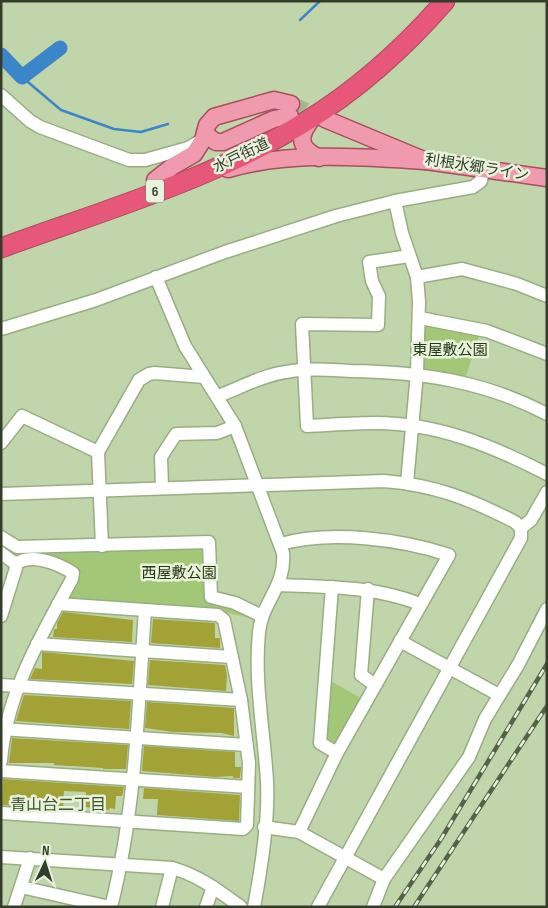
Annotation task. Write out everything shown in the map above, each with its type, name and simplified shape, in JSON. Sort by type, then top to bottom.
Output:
[{"type":"highway","name":"水戸街道","points":[[1,248],[187,180],[319,118],[332,95],[430,1]]},
{"type":"highway","name":"水戸街道","points":[[1,236],[155,180],[233,148],[291,110],[332,95],[392,55],[445,1]]},
{"type":"main road","points":[[155,180],[173,166],[194,154],[204,137],[210,120],[220,115],[274,100],[291,110]]},
{"type":"main road","points":[[204,137],[216,142],[223,142],[291,110]]},
{"type":"main road","points":[[319,118],[303,135],[303,145],[307,152],[320,158]]},
{"type":"main road","name":"利根水郷ライン","points":[[319,118],[426,161],[547,178]]},
{"type":"main road","points":[[187,180],[268,160],[320,158],[426,161]]},
{"type":"street","points":[[1,95],[30,121],[40,127],[129,160],[145,160],[188,148],[204,137]]},
{"type":"street","points":[[1,329],[96,300],[297,228],[395,201],[473,188],[481,181],[483,168]]},
{"type":"street","points":[[395,201],[409,256],[417,277],[420,318],[417,373],[406,483]]},
{"type":"street","points":[[409,256],[369,262],[372,281],[379,296],[378,325],[302,324],[307,426],[378,423],[412,426],[461,436],[516,458],[547,474]]},
{"type":"street","points":[[417,277],[450,271],[472,270],[547,296]]},
{"type":"street","points":[[156,277],[185,346],[235,426],[281,544],[284,563],[279,584],[262,616],[259,633],[258,707],[267,783],[259,880],[254,907]]},
{"type":"street","points":[[420,318],[487,331],[547,354]]},
{"type":"street","points":[[218,396],[273,375],[304,370],[417,373],[488,388],[547,414]]},
{"type":"street","points":[[102,546],[98,452],[143,376],[155,373],[204,377]]},
{"type":"street","points":[[1,443],[22,416],[98,452]]},
{"type":"street","points":[[162,488],[161,456],[176,434],[217,433],[227,431],[235,426]]},
{"type":"street","points":[[1,494],[366,481],[406,483],[444,490],[464,497],[515,522],[521,528],[521,538],[318,907]]},
{"type":"street","points":[[521,528],[531,520],[547,492]]},
{"type":"street","points":[[1,537],[17,546],[102,546],[209,542],[211,597],[235,604],[262,616]]},
{"type":"street","points":[[281,544],[302,539],[382,539],[418,545],[450,555],[420,604],[337,753],[298,832]]},
{"type":"street","points":[[1,553],[16,564]]},
{"type":"street","points":[[1,616],[16,564],[20,560],[32,558],[65,568],[73,573],[72,579],[37,644],[18,686],[3,729],[1,761]]},
{"type":"street","points":[[279,584],[368,589],[397,595],[420,604]]},
{"type":"street","points":[[332,587],[320,743],[337,753]]},
{"type":"street","points":[[368,589],[361,675],[375,685]]},
{"type":"street","points":[[1,813],[242,829],[247,825],[249,763],[241,700],[224,620],[218,614],[58,604]]},
{"type":"street","points":[[373,907],[384,879],[469,757],[485,719],[518,665],[547,608]]},
{"type":"street","points":[[21,888],[111,907],[122,864],[134,780],[145,610]]},
{"type":"street","points":[[400,641],[499,695]]},
{"type":"street","points":[[37,644],[232,657]]},
{"type":"street","points":[[1,685],[241,700]]},
{"type":"street","points":[[3,729],[246,745]]},
{"type":"street","points":[[1,771],[248,787]]},
{"type":"street","points":[[264,827],[298,832],[384,879]]},
{"type":"street","points":[[1,857],[122,864],[182,870],[213,887],[240,907]]},
{"type":"street","points":[[14,907],[30,858]]},
{"type":"street","points":[[162,907],[172,868]]},
{"type":"street","points":[[206,907],[213,887]]},
{"type":"green space","name":"東屋敷公園","points":[[426,323],[480,333],[465,379],[424,370]]},
{"type":"green space","name":"西屋敷公園","points":[[202,546],[205,548],[207,602],[233,608],[254,619],[215,610],[66,599],[80,575],[94,578],[81,575],[77,570],[30,554],[32,551]]},
{"type":"green space","points":[[331,681],[364,700],[338,746],[326,741]]},
{"type":"building","points":[[63,612],[133,620],[132,642],[53,637],[54,629],[57,629],[57,623]]},
{"type":"building","points":[[153,619],[215,623],[215,638],[220,638],[220,648],[151,643]]},
{"type":"building","points":[[42,652],[134,661],[132,684],[30,679],[35,668],[42,669]]},
{"type":"building","points":[[150,660],[225,665],[227,675],[226,691],[148,685]]},
{"type":"building","points":[[24,695],[131,701],[129,729],[16,721]]},
{"type":"building","points":[[147,702],[234,708],[234,736],[221,733],[173,732],[145,728]]},
{"type":"building","points":[[12,738],[128,745],[126,769],[54,765],[54,763],[9,763]]},
{"type":"building","points":[[144,746],[235,752],[235,767],[241,767],[240,778],[142,771]]},
{"type":"building","points":[[3,779],[124,787],[122,796],[116,796],[115,809],[85,807],[86,792],[64,791],[63,809],[50,808],[50,806],[17,806],[2,805]]},
{"type":"building","points":[[144,788],[240,795],[239,821],[157,815],[158,799],[143,799]]},
{"type":"waterway","points":[[300,20],[320,1]]},
{"type":"waterway","points":[[1,55],[22,77],[60,48]]},
{"type":"waterway","points":[[22,77],[61,110],[114,129],[141,132],[168,124]]},
{"type":"tunnel","points":[[291,104],[325,119]]},
{"type":"railway","points":[[395,907],[441,839],[547,664]]},
{"type":"railway","points":[[414,907],[547,706]]},
{"type":"district","name":"青山台二丁目","points":[[58,804]]}]
